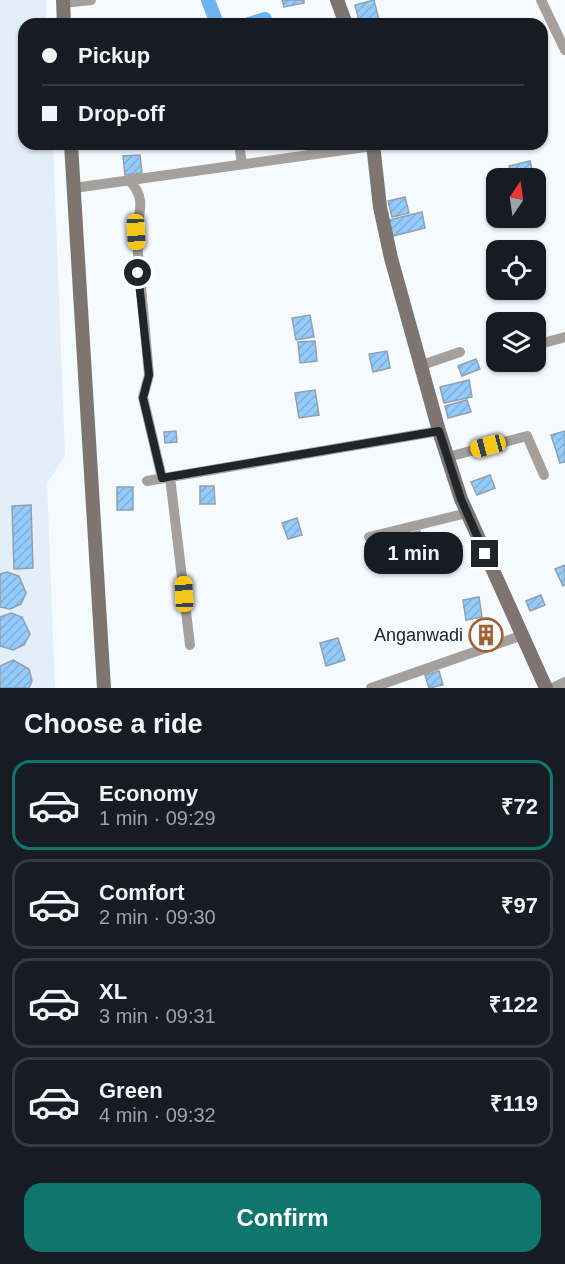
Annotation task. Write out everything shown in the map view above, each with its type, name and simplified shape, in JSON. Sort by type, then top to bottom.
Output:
[{"type":"main road","points":[[337,0],[344,18]]},
{"type":"main road","points":[[63,1],[64,18]]},
{"type":"main road","points":[[71,150],[104,688]]},
{"type":"main road","points":[[374,150],[380,207],[419,366],[439,431],[467,513],[520,636],[546,688]]},
{"type":"street","points":[[63,1],[91,0]]},
{"type":"street","points":[[541,0],[565,50]]},
{"type":"street","points":[[240,150],[242,164]]},
{"type":"street","points":[[74,188],[339,150]]},
{"type":"street","points":[[129,180],[141,195],[142,214],[136,232],[149,375],[143,398],[166,478],[190,645]]},
{"type":"street","points":[[546,342],[565,337]]},
{"type":"street","points":[[419,366],[460,352]]},
{"type":"street","points":[[147,481],[439,431]]},
{"type":"street","points":[[448,457],[527,436],[544,475]]},
{"type":"street","points":[[369,537],[467,513]]},
{"type":"street","points":[[370,688],[520,636]]},
{"type":"street","points":[[552,688],[565,682]]},
{"type":"shaded area","points":[[0,0],[46,0],[47,18],[18,18],[18,150],[53,150],[65,456],[47,483],[55,688],[0,688]]},
{"type":"building","points":[[282,0],[304,0],[304,3],[284,7]]},
{"type":"building","points":[[374,0],[378,18],[358,18],[355,5]]},
{"type":"building","points":[[140,155],[142,173],[125,175],[123,156]]},
{"type":"building","points":[[530,161],[532,168],[510,168],[509,166]]},
{"type":"building","points":[[405,197],[409,213],[392,217],[388,201]]},
{"type":"building","points":[[422,212],[425,228],[393,236],[389,220]]},
{"type":"building","points":[[310,315],[314,337],[296,340],[292,318]]},
{"type":"building","points":[[315,341],[317,361],[300,363],[298,342]]},
{"type":"building","points":[[387,351],[390,368],[373,372],[369,354]]},
{"type":"building","points":[[476,359],[480,369],[462,376],[458,366]]},
{"type":"building","points":[[469,380],[472,397],[444,403],[440,387]]},
{"type":"building","points":[[315,390],[319,415],[299,418],[295,393]]},
{"type":"building","points":[[467,400],[471,412],[448,418],[445,406]]},
{"type":"building","points":[[176,431],[177,442],[165,443],[164,432]]},
{"type":"building","points":[[565,431],[565,462],[560,463],[551,435]]},
{"type":"building","points":[[490,475],[495,488],[477,495],[471,482]]},
{"type":"building","points":[[200,486],[214,486],[215,504],[200,504]]},
{"type":"building","points":[[117,487],[133,487],[133,510],[117,510]]},
{"type":"building","points":[[31,505],[33,568],[14,569],[12,506]]},
{"type":"building","points":[[297,518],[302,535],[288,539],[282,523]]},
{"type":"building","points":[[420,531],[425,552],[390,560],[385,538]]},
{"type":"building","points":[[457,551],[461,564],[445,569],[441,555]]},
{"type":"building","points":[[565,565],[565,585],[563,586],[555,569]]},
{"type":"building","points":[[7,572],[19,576],[26,593],[21,604],[10,609],[0,607],[0,574]]},
{"type":"building","points":[[541,595],[545,605],[530,611],[526,601]]},
{"type":"building","points":[[479,597],[482,617],[466,620],[463,600]]},
{"type":"building","points":[[11,613],[22,617],[30,634],[24,645],[13,650],[0,646],[0,617]]},
{"type":"building","name":"Anganwadi","points":[[496,624],[501,639],[477,647],[471,631]]},
{"type":"building","points":[[338,638],[345,660],[326,666],[320,643]]},
{"type":"building","points":[[13,660],[29,669],[32,681],[29,688],[0,688],[0,666]]},
{"type":"building","points":[[439,671],[443,685],[429,688],[425,675]]},
{"type":"waterway","points":[[208,0],[215,18]]},
{"type":"place","name":"Anganwadi","points":[[486,635]]},
{"type":"route","points":[[138,273],[149,375],[144,384],[143,398],[162,478],[439,431],[461,499],[485,554]]}]
